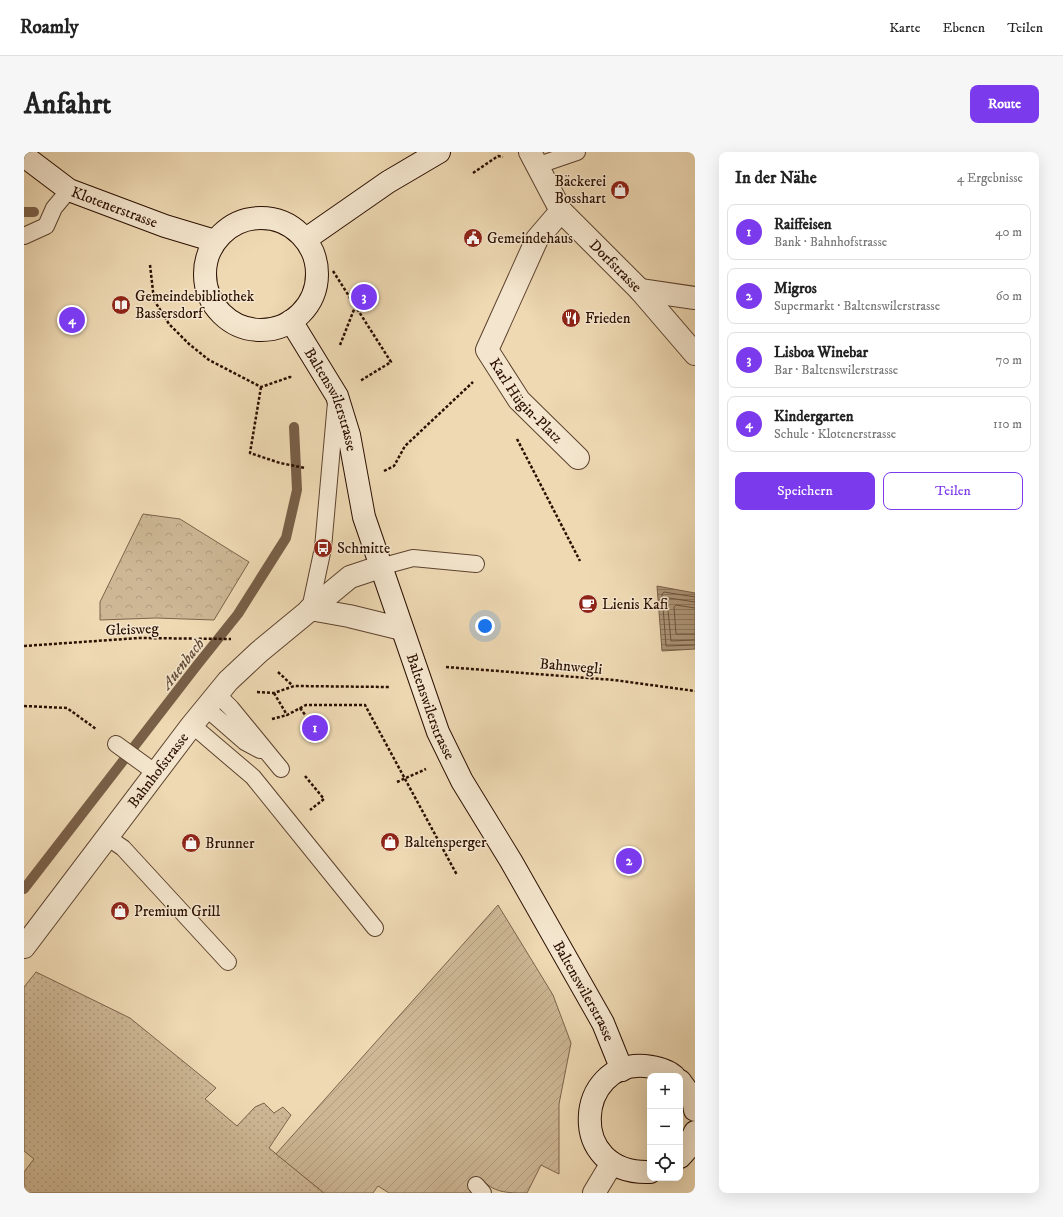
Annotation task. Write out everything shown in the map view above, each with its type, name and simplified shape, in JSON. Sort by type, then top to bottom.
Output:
[{"type":"main road","points":[[306,239],[388,182],[439,152]]},
{"type":"main road","name":"Klotenerstrasse","points":[[24,156],[69,190],[165,226],[215,241]]},
{"type":"main road","name":"Dorfstrasse","points":[[533,159],[561,211],[640,290],[695,354]]},
{"type":"main road","name":"Karl Hügin-Platz","points":[[561,211],[537,239],[487,350],[519,400],[578,458]]},
{"type":"main road","points":[[260,217],[277,219],[293,227],[306,239],[314,254],[317,272],[315,290],[308,305],[291,321],[279,327],[260,330],[241,327],[224,317],[214,305],[206,289],[204,272],[207,256],[215,241],[227,228],[242,220],[260,217]]},
{"type":"main road","points":[[640,290],[695,298]]},
{"type":"main road","name":"Baltenswilerstrasse","points":[[291,321],[337,396],[349,435],[364,517],[438,732],[462,781],[511,861],[596,1010],[622,1070]]},
{"type":"main road","name":"Bahnhofstrasse","points":[[24,947],[107,837],[150,769],[192,725],[212,701],[259,652],[310,609],[350,577],[380,566]]},
{"type":"main road","points":[[310,609],[349,616],[402,629]]},
{"type":"main road","points":[[647,1172],[625,1170],[612,1163],[600,1152],[592,1138],[589,1122],[591,1105],[597,1091],[608,1078],[622,1070],[638,1066],[656,1067],[668,1073]]},
{"type":"main road","points":[[683,1085],[693,1099],[695,1110]]},
{"type":"main road","points":[[594,1193],[612,1163]]},
{"type":"lane","points":[[533,159],[577,152]]},
{"type":"lane","points":[[24,236],[46,226],[54,208],[69,190]]},
{"type":"lane","points":[[310,609],[323,548],[337,396]]},
{"type":"lane","points":[[380,566],[413,558],[476,564]]},
{"type":"lane","points":[[212,701],[231,708],[266,753],[281,769]]},
{"type":"lane","points":[[192,725],[253,777],[375,928]]},
{"type":"lane","points":[[116,744],[150,769]]},
{"type":"lane","points":[[107,837],[123,848],[228,962]]},
{"type":"path","points":[[150,265],[154,300],[169,324],[189,344],[209,360],[261,387],[290,377]]},
{"type":"path","points":[[333,271],[390,362],[359,381]]},
{"type":"path","points":[[340,345],[355,307]]},
{"type":"path","points":[[382,472],[394,466],[405,446],[483,373],[487,350]]},
{"type":"path","points":[[261,387],[250,453],[280,464],[311,469]]},
{"type":"path","points":[[515,436],[580,561]]},
{"type":"path","name":"Gleisweg","points":[[24,646],[139,638],[233,639]]},
{"type":"path","points":[[273,667],[294,686]]},
{"type":"path","name":"Bahnwegli","points":[[445,667],[614,680],[695,691]]},
{"type":"path","points":[[254,692],[274,693],[294,686],[389,687]]},
{"type":"path","points":[[274,693],[287,715],[306,705],[365,705],[457,875]]},
{"type":"path","points":[[24,706],[66,708],[116,744]]},
{"type":"path","points":[[300,708],[306,716]]},
{"type":"path","points":[[398,782],[426,768]]},
{"type":"green space","points":[[143,514],[180,519],[249,562],[214,620],[156,618],[100,620],[100,602]]},
{"type":"green space","points":[[498,905],[553,995],[571,1043],[559,1104],[559,1174],[541,1165],[527,1193],[501,1191],[490,1187],[481,1178],[468,1186],[473,1193],[389,1193],[378,1186],[373,1193],[324,1193],[276,1154]]},
{"type":"green space","points":[[36,972],[130,1018],[216,1088],[205,1099],[237,1126],[255,1107],[264,1103],[274,1113],[283,1107],[291,1115],[269,1148],[324,1193],[24,1193],[24,1172],[34,1159],[24,1151],[24,987]]},
{"type":"water","points":[[657,586],[695,593],[695,649],[662,651]]},
{"type":"waterway","points":[[24,212],[34,212]]},
{"type":"waterway","name":"Auenbach","points":[[24,889],[238,614],[286,538],[297,490],[294,427]]},
{"type":"place","name":"Bäckerei Bosshart","points":[[620,190]]},
{"type":"place","name":"Gemeindehaus","points":[[473,238]]},
{"type":"place","name":"Lisboa Winebar","points":[[364,297]]},
{"type":"place","name":"Gemeindebibliothek Bassersdorf","points":[[121,305]]},
{"type":"place","name":"Frieden","points":[[571,318]]},
{"type":"place","name":"Kindergarten","points":[[72,320]]},
{"type":"place","name":"Schmitte","points":[[323,548]]},
{"type":"place","name":"Lienis Kafi","points":[[588,604]]},
{"type":"place","name":"Raiffeisen","points":[[315,728]]},
{"type":"place","name":"Baltensperger","points":[[390,842]]},
{"type":"place","name":"Brunner","points":[[191,843]]},
{"type":"place","name":"Migros","points":[[629,861]]},
{"type":"place","name":"Premium Grill","points":[[120,911]]}]
